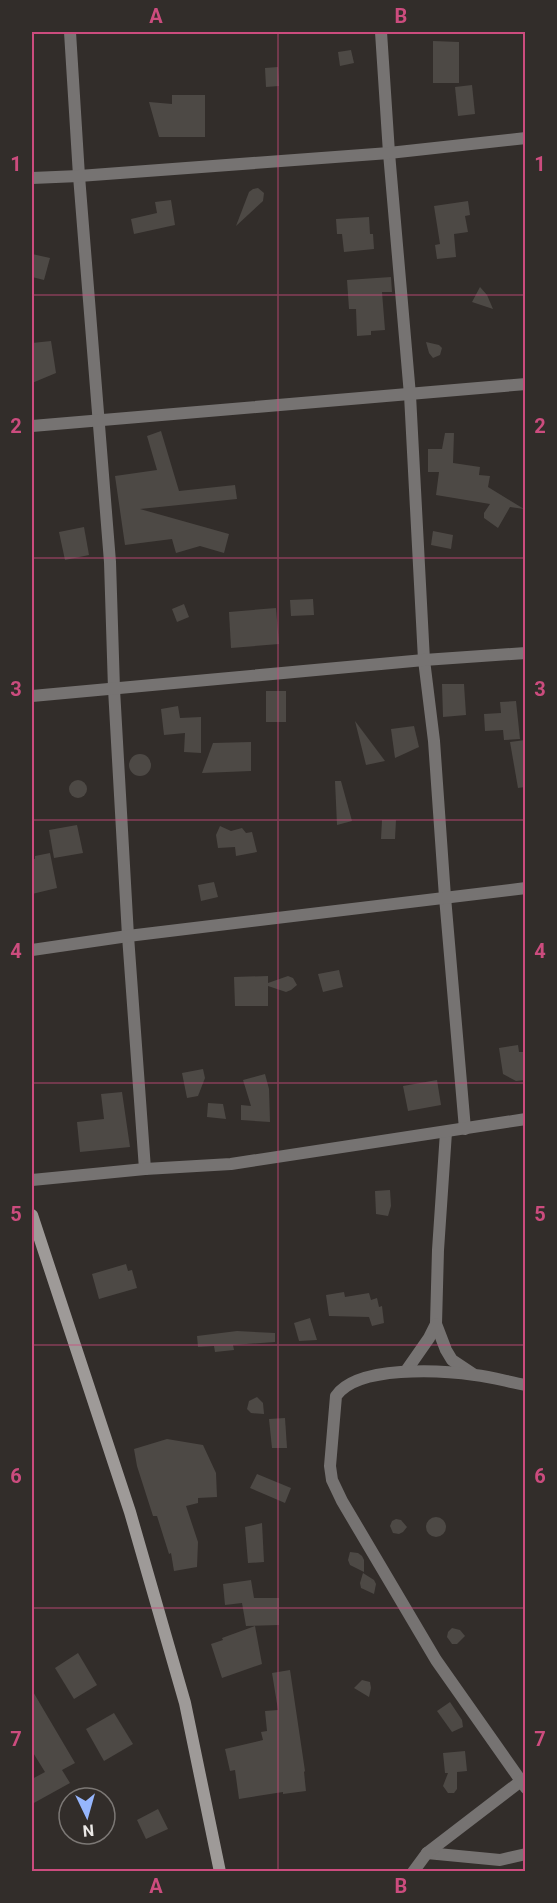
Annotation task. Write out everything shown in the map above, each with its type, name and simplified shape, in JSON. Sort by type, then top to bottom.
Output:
[{"type":"main road","points":[[32,1215],[136,1534],[185,1703],[220,1872]]},
{"type":"street","points":[[70,32],[97,419],[110,562],[114,689],[128,936],[145,1169]]},
{"type":"street","points":[[381,32],[410,395],[424,660],[434,741],[465,1129]]},
{"type":"street","points":[[32,178],[389,153],[525,138]]},
{"type":"street","points":[[32,426],[525,384]]},
{"type":"street","points":[[32,696],[424,660],[525,653]]},
{"type":"street","points":[[32,950],[128,936],[525,888]]},
{"type":"street","points":[[32,1180],[145,1169],[231,1164],[525,1119]]},
{"type":"street","points":[[446,1132],[438,1250],[436,1324],[452,1360],[473,1374]]},
{"type":"street","points":[[406,1371],[436,1324]]},
{"type":"street","points":[[412,1872],[427,1853],[524,1783],[436,1660],[342,1501],[332,1480],[330,1466],[336,1396],[340,1389],[349,1383],[383,1373],[406,1371],[473,1374],[525,1385]]},
{"type":"street","points":[[427,1853],[500,1860],[525,1854]]},
{"type":"building","points":[[433,41],[459,42],[459,83],[433,83]]},
{"type":"building","points":[[351,50],[354,63],[340,66],[338,52]]},
{"type":"building","points":[[278,67],[279,86],[266,87],[265,68]]},
{"type":"building","points":[[472,85],[475,114],[458,116],[455,87]]},
{"type":"building","points":[[172,95],[205,95],[205,137],[159,137],[149,102],[172,104]]},
{"type":"building","points":[[258,188],[264,193],[263,201],[236,226],[249,192]]},
{"type":"building","points":[[171,200],[175,225],[134,234],[131,219],[157,213],[155,202]]},
{"type":"building","points":[[468,201],[470,215],[465,216],[468,232],[454,234],[456,257],[437,259],[435,245],[440,244],[434,206]]},
{"type":"building","points":[[369,217],[374,249],[344,252],[342,234],[337,234],[336,219]]},
{"type":"building","points":[[32,254],[50,258],[44,280],[32,277]]},
{"type":"building","points":[[391,277],[392,292],[382,292],[385,330],[371,331],[371,335],[357,336],[356,309],[349,309],[347,280]]},
{"type":"building","points":[[480,287],[487,295],[493,309],[472,302]]},
{"type":"building","points":[[51,341],[56,373],[32,383],[32,343]]},
{"type":"building","points":[[426,342],[439,345],[442,348],[440,355],[433,358]]},
{"type":"building","points":[[161,431],[179,491],[235,485],[237,499],[140,509],[229,534],[224,553],[200,546],[176,553],[172,539],[125,545],[115,476],[157,470],[147,436]]},
{"type":"building","points":[[445,433],[454,433],[453,463],[480,467],[479,475],[490,476],[488,487],[524,509],[510,507],[498,528],[484,518],[484,513],[490,504],[436,495],[439,472],[428,472],[428,449],[442,449]]},
{"type":"building","points":[[84,527],[89,555],[65,560],[59,532]]},
{"type":"building","points":[[433,531],[453,535],[451,549],[431,545]]},
{"type":"building","points":[[313,599],[314,615],[291,616],[290,600]]},
{"type":"building","points":[[184,604],[189,617],[177,622],[172,609]]},
{"type":"building","points":[[276,608],[279,644],[231,648],[229,612]]},
{"type":"building","points":[[442,684],[464,684],[466,715],[443,717]]},
{"type":"building","points":[[266,691],[286,691],[286,722],[266,722]]},
{"type":"building","points":[[516,701],[520,739],[504,740],[503,730],[485,731],[484,714],[501,713],[500,702]]},
{"type":"building","points":[[178,706],[180,718],[201,717],[201,753],[184,752],[185,733],[164,735],[161,709]]},
{"type":"building","points":[[355,721],[385,761],[366,765]]},
{"type":"building","points":[[414,726],[419,747],[395,758],[391,729]]},
{"type":"building","points":[[525,740],[525,787],[518,788],[510,742]]},
{"type":"building","points":[[251,742],[251,771],[202,773],[213,743]]},
{"type":"building","points":[[140,754],[148,757],[151,765],[148,773],[140,776],[132,773],[129,765],[132,757]]},
{"type":"building","points":[[78,780],[84,783],[87,789],[84,795],[78,798],[72,795],[69,789],[72,783]]},
{"type":"building","points":[[335,781],[341,781],[352,821],[337,825]]},
{"type":"building","points":[[382,820],[396,820],[395,839],[381,839]]},
{"type":"building","points":[[77,825],[83,853],[54,858],[49,830]]},
{"type":"building","points":[[220,826],[231,831],[242,828],[246,833],[252,832],[257,852],[236,856],[235,847],[218,848],[216,835]]},
{"type":"building","points":[[50,853],[57,888],[32,894],[32,859],[35,859],[35,856]]},
{"type":"building","points":[[214,882],[218,897],[201,901],[198,885]]},
{"type":"building","points":[[339,970],[343,987],[323,992],[318,974]]},
{"type":"building","points":[[268,976],[268,983],[288,976],[293,978],[297,985],[286,992],[268,986],[268,1006],[235,1006],[234,977]]},
{"type":"building","points":[[518,1045],[519,1052],[525,1052],[525,1080],[516,1081],[503,1074],[499,1048]]},
{"type":"building","points":[[203,1069],[205,1078],[198,1096],[187,1098],[182,1073]]},
{"type":"building","points":[[265,1074],[269,1089],[270,1122],[241,1120],[241,1105],[251,1106],[243,1080]]},
{"type":"building","points":[[437,1080],[441,1105],[408,1111],[403,1086]]},
{"type":"building","points":[[122,1092],[130,1147],[80,1152],[77,1122],[104,1119],[101,1094]]},
{"type":"building","points":[[208,1103],[223,1104],[226,1119],[207,1117]]},
{"type":"building","points":[[390,1190],[391,1206],[388,1216],[376,1214],[375,1191]]},
{"type":"building","points":[[126,1264],[128,1271],[132,1270],[137,1288],[99,1299],[92,1274]]},
{"type":"building","points":[[344,1292],[345,1297],[369,1293],[371,1300],[377,1298],[379,1307],[382,1306],[384,1323],[372,1326],[369,1317],[329,1316],[326,1295]]},
{"type":"building","points":[[310,1318],[317,1340],[299,1341],[294,1323]]},
{"type":"building","points":[[237,1331],[275,1333],[275,1342],[233,1345],[234,1350],[215,1352],[214,1346],[198,1347],[197,1336]]},
{"type":"building","points":[[257,1397],[263,1403],[264,1414],[251,1413],[247,1409],[249,1401]]},
{"type":"building","points":[[285,1418],[287,1448],[272,1448],[269,1419]]},
{"type":"building","points":[[167,1439],[203,1445],[216,1473],[217,1497],[198,1498],[198,1503],[186,1506],[198,1542],[197,1567],[174,1571],[171,1553],[169,1554],[157,1516],[153,1516],[134,1449]]},
{"type":"building","points":[[257,1474],[291,1488],[285,1503],[250,1488]]},
{"type":"building","points":[[436,1517],[443,1520],[446,1527],[443,1534],[436,1537],[429,1534],[426,1527],[429,1520]]},
{"type":"building","points":[[396,1519],[401,1520],[407,1527],[399,1534],[393,1533],[390,1526]]},
{"type":"building","points":[[262,1523],[264,1562],[248,1563],[245,1527]]},
{"type":"building","points":[[350,1552],[362,1556],[364,1572],[350,1565],[348,1560]]},
{"type":"building","points":[[363,1573],[374,1580],[376,1584],[374,1594],[361,1588]]},
{"type":"building","points":[[251,1580],[254,1598],[279,1598],[279,1625],[246,1626],[242,1603],[225,1605],[223,1584]]},
{"type":"building","points":[[255,1626],[262,1664],[222,1678],[211,1644]]},
{"type":"building","points":[[452,1628],[460,1630],[465,1636],[457,1644],[452,1644],[447,1637]]},
{"type":"building","points":[[78,1653],[97,1685],[74,1699],[55,1668]]},
{"type":"building","points":[[290,1670],[306,1791],[239,1799],[235,1770],[230,1771],[225,1749],[263,1740],[261,1732],[267,1731],[265,1711],[278,1710],[272,1673]]},
{"type":"building","points":[[362,1680],[370,1682],[369,1697],[354,1688]]},
{"type":"building","points":[[32,1690],[75,1763],[62,1770],[70,1783],[57,1786],[57,1790],[32,1804],[32,1779],[45,1772],[32,1751]]},
{"type":"building","points":[[450,1702],[462,1720],[463,1727],[452,1732],[437,1711]]},
{"type":"building","points":[[114,1713],[133,1744],[104,1761],[86,1729]]},
{"type":"building","points":[[465,1751],[467,1771],[457,1772],[457,1789],[454,1793],[448,1793],[443,1786],[448,1773],[445,1773],[443,1753]]},
{"type":"building","points":[[158,1809],[168,1829],[146,1839],[137,1820]]}]
